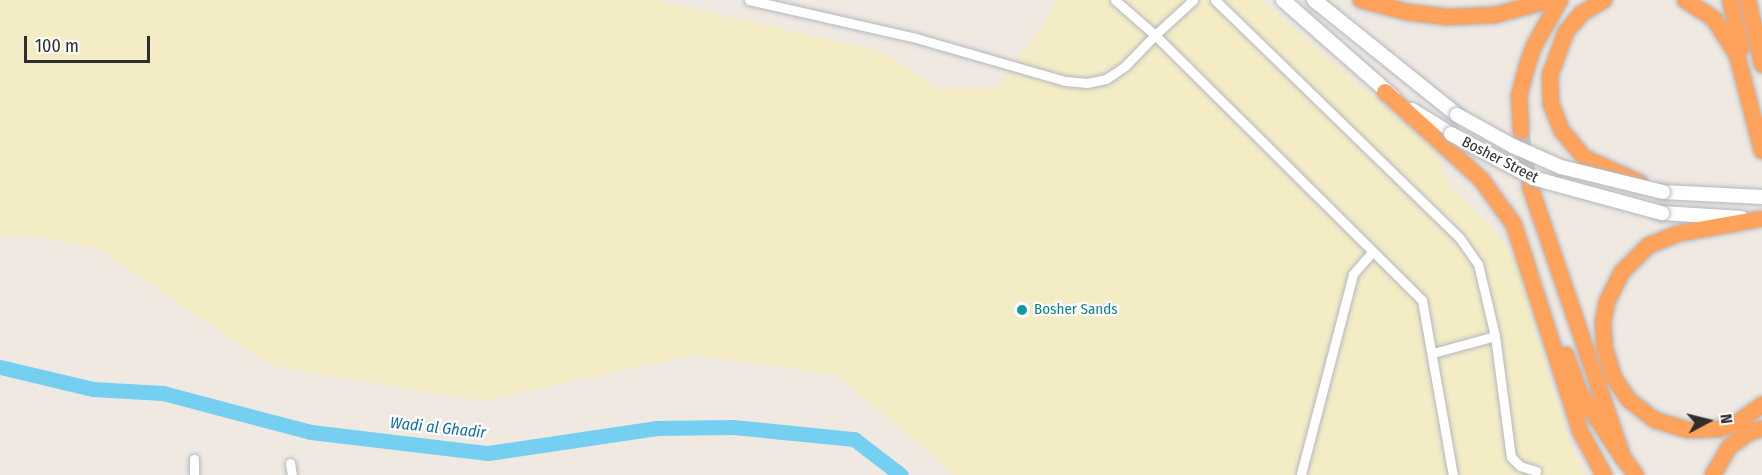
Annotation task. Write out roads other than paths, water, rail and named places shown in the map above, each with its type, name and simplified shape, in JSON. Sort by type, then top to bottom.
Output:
[{"type":"highway","points":[[1361,0],[1406,12],[1455,17],[1517,11],[1551,0]]},
{"type":"highway","points":[[1521,131],[1520,96],[1527,66],[1543,28],[1560,0]]},
{"type":"highway","points":[[1604,0],[1573,22],[1554,55],[1550,90],[1555,118],[1585,158],[1664,192]]},
{"type":"highway","points":[[1685,0],[1714,19],[1737,55],[1762,151]]},
{"type":"highway","points":[[1730,0],[1762,151]]},
{"type":"highway","points":[[1748,0],[1762,64]]},
{"type":"highway","points":[[1385,92],[1502,197],[1518,223],[1580,393],[1636,475]]},
{"type":"highway","points":[[1481,179],[1517,233],[1580,432],[1604,475]]},
{"type":"highway","points":[[1530,186],[1623,458]]},
{"type":"highway","points":[[1761,219],[1677,234],[1648,246],[1622,272],[1607,302],[1603,323],[1605,349],[1614,378],[1629,400],[1655,420],[1688,430],[1719,429],[1737,423],[1762,405]]},
{"type":"highway","points":[[1713,475],[1729,447],[1750,432],[1762,429]]},
{"type":"main road","name":"Bosher Street","points":[[1283,0],[1385,92],[1451,134],[1533,178],[1662,213],[1761,219]]},
{"type":"main road","name":"Bosher Street","points":[[1314,0],[1457,115],[1513,146],[1561,167],[1664,192],[1761,197]]},
{"type":"street","points":[[749,0],[916,38],[1065,81],[1087,83],[1106,79],[1125,66],[1193,0]]},
{"type":"street","points":[[1115,0],[1155,35],[1422,300],[1453,475]]},
{"type":"street","points":[[1215,0],[1459,237],[1478,264],[1495,336],[1511,457],[1520,466],[1536,471]]},
{"type":"street","points":[[1303,475],[1353,274],[1373,251]]},
{"type":"street","points":[[1433,353],[1495,336]]},
{"type":"street","points":[[194,459],[194,475]]},
{"type":"street","points":[[291,463],[292,475]]},
{"type":"waterway","name":"Wadi al Ghadir","points":[[0,367],[93,389],[163,393],[311,432],[488,453],[657,428],[733,427],[854,439],[901,475]]},
{"type":"tunnel","points":[[1521,131],[1530,186]]},
{"type":"place","name":"Bosher Sands","points":[[1022,310]]}]
